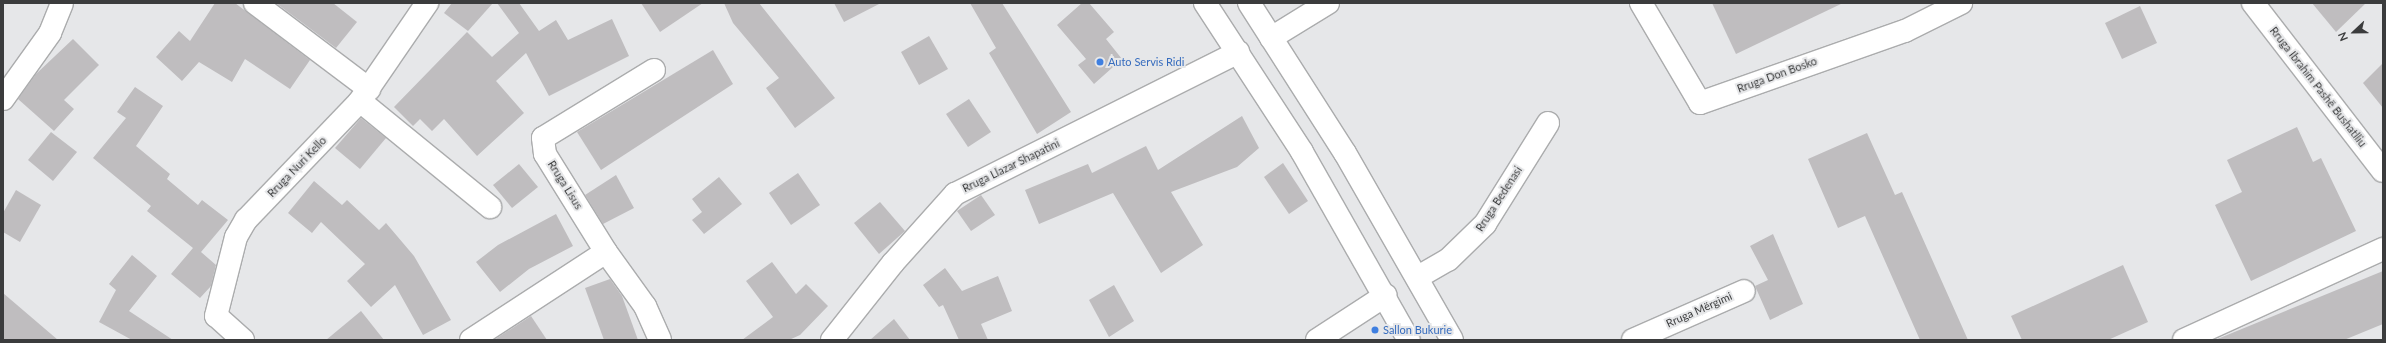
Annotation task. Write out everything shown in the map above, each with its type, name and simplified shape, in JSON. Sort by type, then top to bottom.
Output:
[{"type":"street","points":[[3,99],[50,33],[62,3]]},
{"type":"street","points":[[255,3],[364,95],[490,207]]},
{"type":"street","name":"Rruga Nuri Kello","points":[[243,340],[216,316],[236,237],[246,220],[364,95],[427,3]]},
{"type":"street","points":[[1205,3],[1302,152],[1386,295],[1409,340]]},
{"type":"street","points":[[1249,3],[1418,277],[1452,340]]},
{"type":"street","points":[[1271,38],[1328,3]]},
{"type":"street","name":"Rruga Don Bosko","points":[[1641,3],[1700,104],[1905,31],[1961,3]]},
{"type":"street","name":"Rruga Ibrahim Pashë Bushatlliu","points":[[2253,3],[2383,171]]},
{"type":"street","name":"Rruga Llazar Shapatini","points":[[832,340],[893,263],[955,194],[1238,52]]},
{"type":"street","name":"Rruga Lisus","points":[[654,70],[543,138],[545,154],[606,252],[645,306],[660,340]]},
{"type":"street","name":"Rruga Bedenasi","points":[[1418,277],[1448,260],[1485,224],[1548,123]]},
{"type":"street","points":[[2184,340],[2383,249]]},
{"type":"street","points":[[471,340],[606,252]]},
{"type":"street","name":"Rruga Mërgimi","points":[[1634,340],[1744,291]]},
{"type":"street","points":[[1317,340],[1386,295]]},
{"type":"building","points":[[215,3],[235,3],[310,60],[290,89],[245,59],[232,82],[199,62],[182,81],[156,57],[179,31],[190,41]]},
{"type":"building","points":[[276,3],[333,3],[357,22],[336,48]]},
{"type":"building","points":[[452,3],[493,3],[468,31],[444,13]]},
{"type":"building","points":[[497,3],[519,3],[539,31],[556,20],[568,40],[612,19],[629,56],[549,96],[526,53],[496,81],[524,113],[477,156],[444,119],[432,131],[420,119],[413,126],[394,107],[467,32],[492,57],[519,33]]},
{"type":"building","points":[[641,3],[703,3],[660,32]]},
{"type":"building","points":[[724,3],[759,3],[835,98],[795,128],[766,88],[779,78],[733,23]]},
{"type":"building","points":[[834,3],[881,3],[844,22]]},
{"type":"building","points":[[970,3],[1002,3],[1071,112],[1037,134],[989,53],[996,48]]},
{"type":"building","points":[[1082,3],[1089,3],[1114,32],[1106,39],[1122,59],[1094,84],[1078,65],[1086,59],[1057,25]]},
{"type":"building","points":[[1712,3],[1843,3],[1736,54]]},
{"type":"building","points":[[2312,3],[2366,3],[2336,32]]},
{"type":"building","points":[[2140,6],[2157,43],[2122,59],[2105,23]]},
{"type":"building","points":[[929,36],[948,69],[919,85],[901,52]]},
{"type":"building","points":[[73,39],[99,65],[64,100],[74,109],[54,131],[18,99],[36,74]]},
{"type":"building","points":[[713,50],[733,84],[601,170],[577,132]]},
{"type":"building","points":[[2383,63],[2383,108],[2363,83]]},
{"type":"building","points":[[135,87],[163,106],[136,146],[170,174],[167,179],[198,205],[202,200],[228,220],[201,252],[216,265],[211,286],[200,298],[171,274],[193,248],[147,211],[151,206],[93,158],[126,118],[117,112]]},
{"type":"building","points":[[969,99],[991,132],[968,147],[946,114]]},
{"type":"building","points":[[1242,116],[1259,148],[1237,167],[1171,192],[1203,245],[1161,273],[1113,193],[1039,224],[1025,190],[1088,164],[1092,173],[1146,146],[1158,170]]},
{"type":"building","points":[[361,118],[386,138],[360,169],[335,148]]},
{"type":"building","points":[[2297,127],[2313,162],[2321,158],[2356,231],[2251,281],[2215,205],[2242,192],[2227,160]]},
{"type":"building","points":[[51,132],[77,152],[53,181],[28,160]]},
{"type":"building","points":[[1867,133],[1895,195],[1902,192],[1968,340],[1920,340],[1865,216],[1838,228],[1808,159]]},
{"type":"building","points":[[1283,163],[1308,201],[1289,214],[1264,177]]},
{"type":"building","points":[[519,164],[538,187],[512,208],[493,185]]},
{"type":"building","points":[[798,173],[820,205],[791,225],[769,193]]},
{"type":"building","points":[[616,175],[634,208],[603,224],[585,195]]},
{"type":"building","points":[[719,177],[742,204],[704,234],[692,220],[702,212],[692,199]]},
{"type":"building","points":[[314,181],[342,205],[347,200],[379,230],[386,223],[414,256],[451,320],[423,335],[395,285],[371,307],[347,281],[365,264],[321,222],[312,233],[288,213]]},
{"type":"building","points":[[16,190],[41,205],[20,242],[3,232],[3,213]]},
{"type":"building","points":[[981,195],[995,215],[971,231],[957,211]]},
{"type":"building","points":[[880,202],[905,231],[879,254],[854,223]]},
{"type":"building","points":[[556,214],[573,246],[529,269],[500,292],[476,262],[498,245]]},
{"type":"building","points":[[1773,234],[1803,304],[1770,320],[1755,286],[1768,280],[1750,246]]},
{"type":"building","points":[[132,255],[157,276],[129,311],[173,340],[132,340],[99,322],[116,290],[109,284]]},
{"type":"building","points":[[772,262],[796,294],[806,284],[828,306],[800,335],[789,340],[742,340],[773,317],[746,281]]},
{"type":"building","points":[[2123,265],[2148,322],[2108,340],[2022,340],[2011,316]]},
{"type":"building","points":[[945,268],[962,291],[998,276],[1012,311],[981,324],[988,340],[959,340],[943,305],[939,307],[923,285]]},
{"type":"building","points":[[2383,271],[2383,324],[2344,340],[2215,340]]},
{"type":"building","points":[[610,279],[622,296],[638,340],[604,340],[585,288]]},
{"type":"building","points":[[1114,285],[1134,321],[1109,337],[1089,300]]},
{"type":"building","points":[[3,293],[58,340],[3,340]]},
{"type":"building","points":[[361,311],[384,340],[326,340]]},
{"type":"building","points":[[531,316],[547,340],[494,340]]},
{"type":"building","points":[[894,319],[910,340],[870,340]]},
{"type":"place","name":"Auto Servis Ridi","points":[[1100,62]]},
{"type":"place","name":"Sallon Bukurie","points":[[1375,330]]}]
